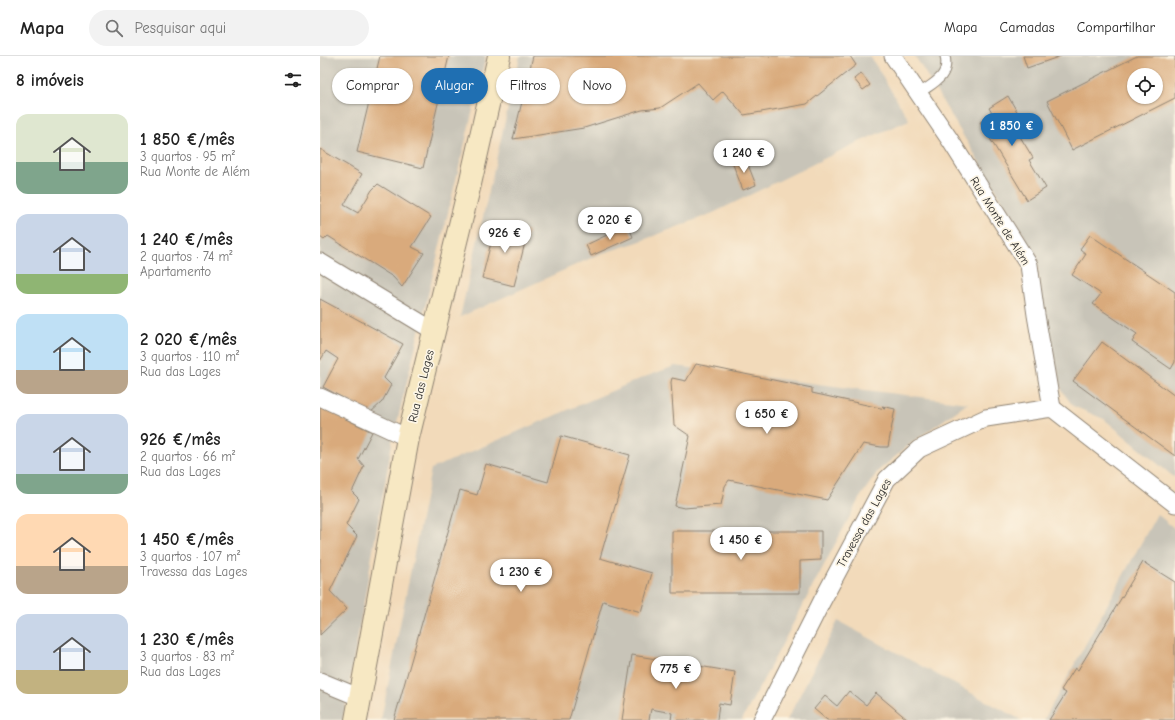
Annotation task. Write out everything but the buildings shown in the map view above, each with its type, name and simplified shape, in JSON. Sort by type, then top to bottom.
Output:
[{"type":"main road","name":"Rua das Lages","points":[[356,720],[408,438],[470,184],[499,56]]},
{"type":"street","name":"Rua Monte de Além","points":[[893,56],[950,140],[1029,265],[1052,408]]},
{"type":"street","points":[[320,262],[434,331]]},
{"type":"street","points":[[320,397],[408,438]]},
{"type":"street","points":[[1052,408],[1175,504]]},
{"type":"street","name":"Travessa das Lages","points":[[762,720],[822,601],[887,479],[919,449],[986,418],[1052,408]]},
{"type":"street","points":[[320,681],[360,698]]},
{"type":"lane","points":[[918,94],[942,77],[946,71],[947,63],[945,56]]},
{"type":"shaded area","points":[[320,56],[486,56],[483,68],[421,68],[421,104],[474,104],[392,443],[343,720],[320,720]]},
{"type":"shaded area","points":[[520,56],[870,56],[909,120],[852,145],[713,213],[638,242],[600,254],[460,317],[509,104],[560,104],[560,68],[517,68]]},
{"type":"shaded area","points":[[915,56],[1175,56],[1175,478],[1104,419],[1073,406],[1062,391],[1040,298],[1037,256],[1027,251],[1023,244],[1027,241]]},
{"type":"shaded area","points":[[675,366],[968,403],[914,441],[878,471],[859,499],[742,720],[381,720],[431,469],[642,378]]},
{"type":"shaded area","points":[[1157,514],[1175,529],[1175,720],[1044,720]]},
{"type":"shaded area","points":[[838,621],[1021,720],[787,720]]}]
